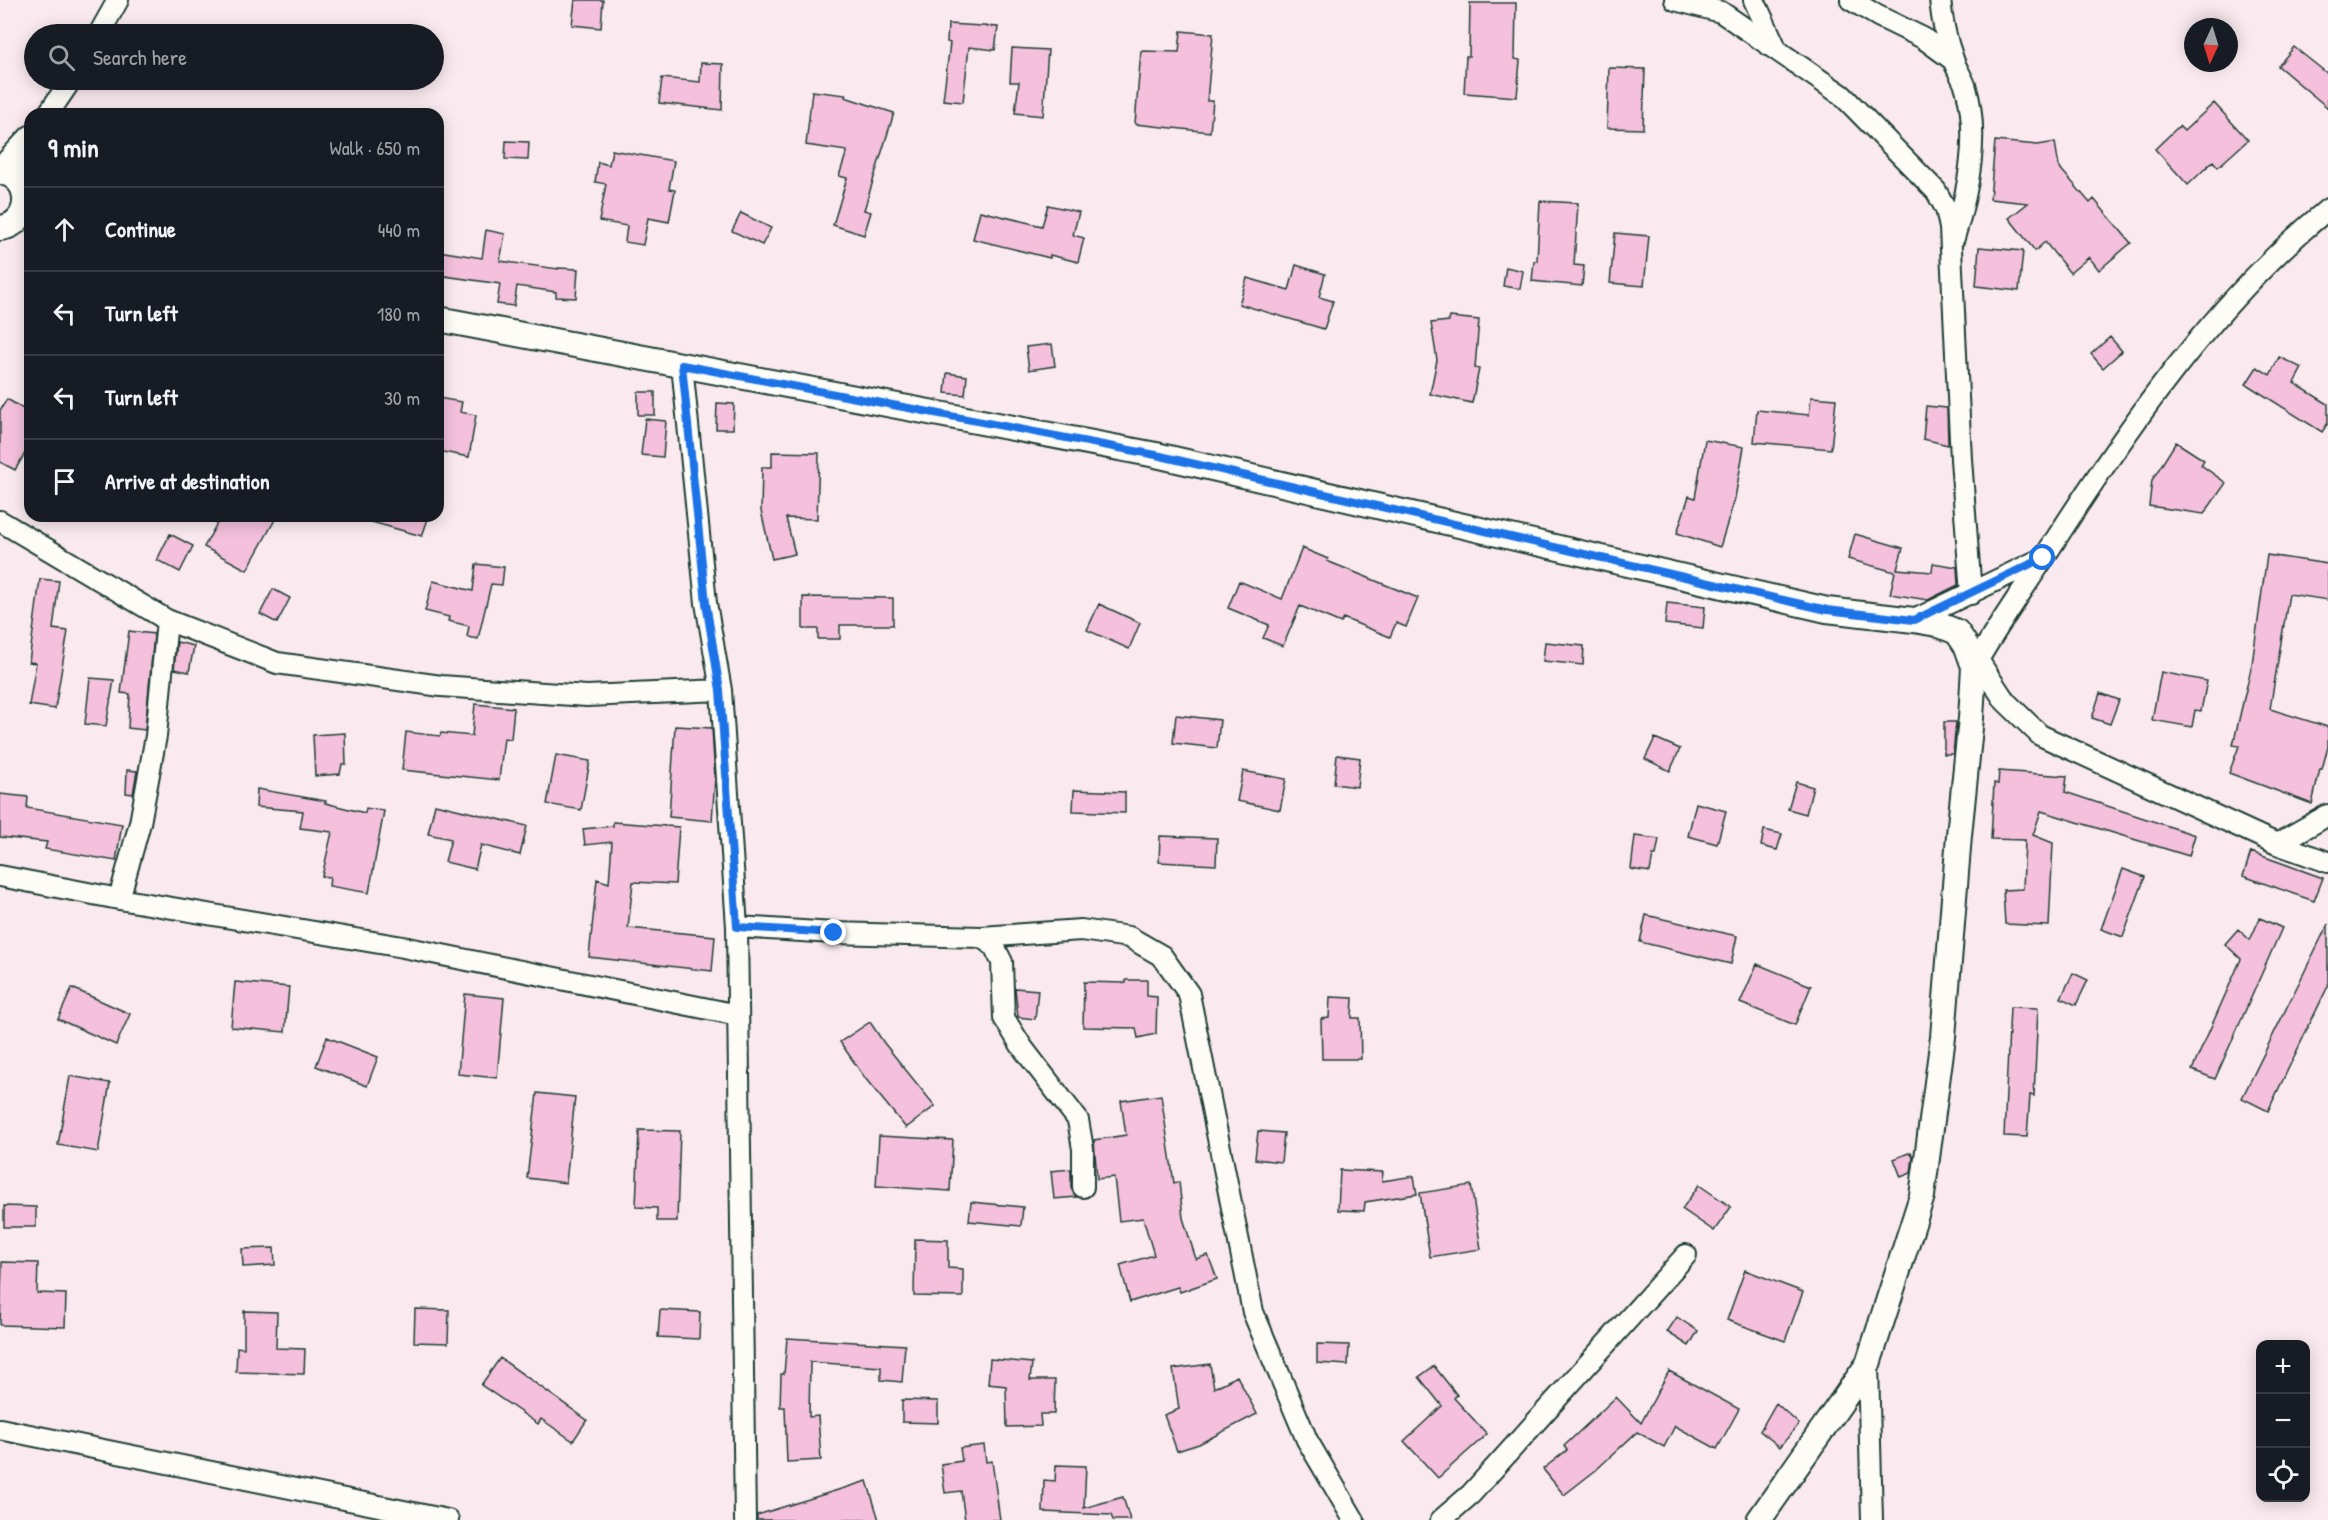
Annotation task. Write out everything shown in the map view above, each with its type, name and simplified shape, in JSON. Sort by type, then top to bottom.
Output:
[{"type":"street","points":[[105,24],[118,0]]},
{"type":"street","points":[[1675,0],[1721,12],[1842,95],[1936,190],[1946,209],[1951,250],[1961,459],[1971,594]]},
{"type":"street","points":[[1754,0],[1778,51]]},
{"type":"street","points":[[1851,0],[1923,38],[1953,60]]},
{"type":"street","points":[[1940,0],[1941,15],[1953,60],[1965,87],[1973,120],[1964,208],[1951,250]]},
{"type":"street","points":[[52,108],[64,90]]},
{"type":"street","points":[[15,225],[24,212],[15,184],[24,155]]},
{"type":"street","points":[[15,184],[24,167]]},
{"type":"street","points":[[1759,1520],[1868,1364],[1922,1196],[1943,1037],[1976,664],[2095,477],[2169,375],[2250,282],[2306,227],[2328,209]]},
{"type":"street","points":[[444,320],[1156,455],[1827,610],[1937,624],[1958,632],[1976,664],[2005,701],[2040,735],[2277,843],[2328,862]]},
{"type":"street","points":[[682,365],[706,603],[720,690],[737,927],[745,1520]]},
{"type":"street","points":[[0,521],[167,620],[277,663],[441,687],[587,696],[720,690]]},
{"type":"street","points":[[1914,620],[2043,558]]},
{"type":"street","points":[[119,899],[140,823],[156,736],[167,620]]},
{"type":"street","points":[[2277,843],[2328,814]]},
{"type":"street","points":[[0,876],[119,899],[403,947],[738,1015]]},
{"type":"street","points":[[737,927],[834,933],[981,937],[1081,930],[1129,937],[1162,956],[1190,994],[1253,1312],[1307,1440],[1354,1520]]},
{"type":"street","points":[[981,937],[994,946],[1002,962],[1004,1018],[1022,1047],[1078,1120],[1083,1149],[1083,1187]]},
{"type":"street","points":[[1441,1520],[1471,1494],[1686,1255]]},
{"type":"street","points":[[1868,1364],[1872,1520]]},
{"type":"street","points":[[0,1429],[448,1520]]},
{"type":"building","points":[[575,0],[603,0],[601,28],[572,25]]},
{"type":"building","points":[[1470,3],[1516,3],[1515,59],[1520,60],[1517,97],[1464,93],[1466,56],[1469,56]]},
{"type":"building","points":[[948,24],[998,27],[995,50],[969,47],[963,102],[943,100],[950,43],[947,42]]},
{"type":"building","points":[[1181,31],[1213,34],[1207,101],[1213,101],[1210,132],[1135,124],[1141,51],[1179,52]]},
{"type":"building","points":[[2294,47],[2328,74],[2328,108],[2278,66]]},
{"type":"building","points":[[1012,48],[1048,50],[1043,116],[1015,113],[1019,82],[1010,82]]},
{"type":"building","points":[[701,63],[723,64],[722,110],[659,103],[662,78],[700,82]]},
{"type":"building","points":[[1609,68],[1645,69],[1643,129],[1607,128]]},
{"type":"building","points":[[812,91],[846,95],[845,97],[894,113],[864,210],[871,212],[864,235],[833,225],[847,178],[839,176],[847,151],[806,145]]},
{"type":"building","points":[[2214,103],[2248,140],[2218,167],[2213,161],[2188,185],[2155,149],[2179,126],[2184,131]]},
{"type":"building","points":[[506,141],[529,142],[528,160],[505,159]]},
{"type":"building","points":[[1995,141],[2038,145],[2055,142],[2059,167],[2090,203],[2094,199],[2131,243],[2099,270],[2089,257],[2070,273],[2045,242],[2035,251],[2009,218],[2028,203],[1990,199]]},
{"type":"building","points":[[612,150],[674,161],[669,189],[675,190],[669,222],[648,218],[643,245],[625,242],[627,226],[599,221],[606,184],[595,182],[598,162],[609,165]]},
{"type":"building","points":[[1540,201],[1578,203],[1574,265],[1584,266],[1582,286],[1532,281],[1534,261],[1537,261]]},
{"type":"building","points":[[1048,205],[1079,212],[1073,235],[1084,238],[1078,262],[1050,255],[1050,258],[973,239],[980,211],[1042,226]]},
{"type":"building","points":[[741,213],[771,228],[762,245],[732,231]]},
{"type":"building","points":[[486,230],[505,234],[500,261],[558,269],[578,269],[576,298],[556,297],[556,292],[517,286],[514,306],[497,304],[500,284],[444,276],[444,252],[482,258]]},
{"type":"building","points":[[1615,233],[1649,236],[1644,286],[1610,283]]},
{"type":"building","points":[[1979,247],[2023,251],[2019,291],[1976,286]]},
{"type":"building","points":[[1296,265],[1325,274],[1319,297],[1333,301],[1324,329],[1239,304],[1247,278],[1289,290]]},
{"type":"building","points":[[1506,267],[1523,271],[1520,289],[1503,286]]},
{"type":"building","points":[[1450,317],[1479,320],[1475,368],[1479,369],[1472,403],[1430,394],[1437,360],[1431,323],[1449,321]]},
{"type":"building","points":[[2110,337],[2122,351],[2103,368],[2091,354]]},
{"type":"building","points":[[1052,344],[1055,366],[1029,370],[1026,347]]},
{"type":"building","points":[[2279,357],[2302,368],[2294,383],[2328,404],[2328,423],[2322,432],[2246,384],[2257,367],[2270,375]]},
{"type":"building","points":[[947,373],[967,376],[965,395],[945,393]]},
{"type":"building","points":[[638,392],[655,392],[655,415],[638,415]]},
{"type":"building","points":[[1811,397],[1836,399],[1831,449],[1754,442],[1757,410],[1809,415]]},
{"type":"building","points":[[7,399],[24,409],[24,455],[15,470],[0,462],[0,410]]},
{"type":"building","points":[[444,399],[462,402],[460,412],[476,415],[469,457],[444,452]]},
{"type":"building","points":[[717,403],[734,404],[733,429],[716,429]]},
{"type":"building","points":[[1926,406],[1947,408],[1948,445],[1923,439]]},
{"type":"building","points":[[645,419],[666,421],[663,457],[641,455]]},
{"type":"building","points":[[1705,440],[1744,447],[1735,498],[1720,547],[1677,533],[1689,496],[1695,498]]},
{"type":"building","points":[[2176,442],[2204,460],[2201,465],[2226,483],[2204,514],[2149,506],[2152,480]]},
{"type":"building","points":[[772,452],[819,453],[817,519],[786,518],[795,554],[772,559],[761,511],[762,467],[772,467]]},
{"type":"building","points":[[218,522],[274,522],[247,570],[204,547]]},
{"type":"building","points":[[372,522],[427,522],[422,536]]},
{"type":"building","points":[[170,534],[193,546],[180,572],[157,560]]},
{"type":"building","points":[[1855,534],[1903,548],[1897,569],[1932,572],[1933,563],[1957,567],[1958,585],[1928,600],[1890,594],[1895,572],[1848,559]]},
{"type":"building","points":[[1302,548],[1328,559],[1327,561],[1418,598],[1406,627],[1396,623],[1390,637],[1343,618],[1341,623],[1300,606],[1283,646],[1263,638],[1269,625],[1228,608],[1239,581],[1282,599]]},
{"type":"building","points":[[2267,555],[2328,564],[2328,600],[2289,594],[2270,709],[2328,727],[2328,747],[2312,804],[2229,773],[2239,746],[2233,745],[2252,664]]},
{"type":"building","points":[[476,564],[504,567],[502,585],[491,584],[478,639],[467,637],[469,626],[448,621],[449,617],[425,611],[433,581],[473,591]]},
{"type":"building","points":[[40,579],[59,581],[53,629],[68,631],[55,709],[29,705],[36,663],[29,662]]},
{"type":"building","points":[[273,589],[290,598],[277,623],[260,614]]},
{"type":"building","points":[[803,597],[893,598],[893,625],[840,625],[840,639],[818,639],[818,629],[803,629]]},
{"type":"building","points":[[1667,603],[1705,607],[1703,628],[1665,624]]},
{"type":"building","points":[[1099,604],[1140,623],[1129,649],[1087,630]]},
{"type":"building","points":[[129,631],[154,634],[145,730],[128,728],[130,694],[121,693]]},
{"type":"building","points":[[177,642],[194,646],[189,672],[174,669]]},
{"type":"building","points":[[1545,642],[1584,646],[1583,665],[1543,661]]},
{"type":"building","points":[[2161,672],[2207,681],[2201,711],[2195,710],[2192,727],[2152,720]]},
{"type":"building","points":[[90,678],[114,680],[106,726],[85,724]]},
{"type":"building","points":[[2100,693],[2119,700],[2110,724],[2092,718]]},
{"type":"building","points":[[475,704],[514,708],[511,739],[504,738],[499,780],[402,770],[406,732],[440,736],[441,733],[472,736]]},
{"type":"building","points":[[1176,715],[1220,720],[1217,748],[1173,743]]},
{"type":"building","points":[[1944,722],[1956,722],[1953,754],[1944,754]]},
{"type":"building","points":[[675,726],[712,728],[715,778],[712,821],[669,817]]},
{"type":"building","points":[[345,733],[346,764],[342,764],[340,774],[315,776],[313,735]]},
{"type":"building","points":[[1655,738],[1680,749],[1670,771],[1645,759]]},
{"type":"building","points":[[556,755],[590,761],[581,810],[547,804]]},
{"type":"building","points":[[1337,755],[1360,758],[1357,787],[1334,784]]},
{"type":"building","points":[[127,770],[137,771],[133,794],[126,793]]},
{"type":"building","points":[[1243,771],[1286,779],[1280,810],[1237,801]]},
{"type":"building","points":[[1999,771],[2067,776],[2065,792],[2195,835],[2189,856],[2041,811],[2033,835],[2053,843],[2049,926],[2005,924],[2003,890],[2023,889],[2025,840],[1991,839],[1994,783],[1998,784]]},
{"type":"building","points":[[1796,782],[1813,787],[1806,814],[1788,809]]},
{"type":"building","points":[[257,789],[326,801],[325,803],[365,813],[366,808],[384,811],[369,893],[329,886],[330,877],[322,876],[332,832],[300,828],[303,811],[256,807]]},
{"type":"building","points":[[1074,790],[1125,792],[1125,813],[1073,811]]},
{"type":"building","points":[[0,794],[28,797],[27,808],[122,824],[116,861],[45,849],[47,842],[0,837]]},
{"type":"building","points":[[1696,803],[1726,811],[1717,844],[1688,836]]},
{"type":"building","points":[[435,804],[527,826],[520,855],[481,845],[475,869],[445,862],[451,839],[428,834]]},
{"type":"building","points":[[613,822],[679,827],[675,884],[633,882],[628,928],[715,936],[712,971],[589,957],[597,879],[609,883],[612,842],[585,845],[583,829],[613,826]]},
{"type":"building","points":[[1764,830],[1782,834],[1777,850],[1761,846]]},
{"type":"building","points":[[1160,836],[1217,838],[1216,865],[1159,862]]},
{"type":"building","points":[[1635,836],[1659,839],[1650,872],[1631,869]]},
{"type":"building","points":[[2251,852],[2323,878],[2314,901],[2243,876]]},
{"type":"building","points":[[2123,869],[2145,877],[2123,937],[2101,929]]},
{"type":"building","points":[[1646,915],[1737,936],[1731,964],[1640,942]]},
{"type":"building","points":[[2260,918],[2282,928],[2215,1079],[2192,1070],[2241,959],[2225,944],[2238,929],[2250,940]]},
{"type":"building","points":[[2328,924],[2328,986],[2268,1111],[2242,1098]]},
{"type":"building","points":[[1757,964],[1811,986],[1795,1025],[1740,1003]]},
{"type":"building","points":[[2073,973],[2088,980],[2076,1005],[2061,998]]},
{"type":"building","points":[[1126,980],[1147,980],[1147,996],[1157,997],[1156,1034],[1138,1038],[1136,1028],[1083,1027],[1084,982],[1126,983]]},
{"type":"building","points":[[235,982],[289,987],[285,1032],[231,1027]]},
{"type":"building","points":[[72,988],[130,1014],[116,1045],[58,1019]]},
{"type":"building","points":[[1015,988],[1038,990],[1035,1019],[1018,1017]]},
{"type":"building","points":[[465,994],[504,998],[497,1078],[458,1074]]},
{"type":"building","points":[[1330,997],[1353,998],[1352,1018],[1360,1018],[1361,1059],[1322,1059],[1321,1019],[1329,1018]]},
{"type":"building","points":[[2010,1007],[2038,1008],[2034,1096],[2030,1095],[2027,1137],[2004,1136]]},
{"type":"building","points":[[870,1022],[935,1106],[906,1128],[865,1078],[840,1042]]},
{"type":"building","points":[[327,1037],[378,1057],[367,1086],[316,1066]]},
{"type":"building","points":[[70,1076],[110,1083],[98,1152],[58,1145]]},
{"type":"building","points":[[537,1093],[575,1097],[566,1183],[527,1178]]},
{"type":"building","points":[[1161,1095],[1174,1183],[1179,1182],[1183,1218],[1196,1259],[1208,1255],[1217,1279],[1180,1292],[1178,1287],[1130,1302],[1120,1265],[1154,1255],[1143,1218],[1119,1221],[1114,1177],[1097,1179],[1094,1140],[1126,1135],[1121,1101]]},
{"type":"building","points":[[639,1130],[680,1131],[677,1221],[657,1221],[657,1208],[636,1207]]},
{"type":"building","points":[[1258,1131],[1284,1133],[1281,1162],[1255,1159]]},
{"type":"building","points":[[879,1136],[953,1140],[950,1191],[876,1186]]},
{"type":"building","points":[[1911,1152],[1913,1157],[1911,1173],[1901,1177],[1894,1159]]},
{"type":"building","points":[[1071,1169],[1071,1188],[1076,1197],[1054,1199],[1051,1171]]},
{"type":"building","points":[[1340,1170],[1383,1172],[1382,1181],[1414,1176],[1417,1194],[1365,1202],[1364,1211],[1338,1210]]},
{"type":"building","points":[[1471,1185],[1481,1249],[1430,1257],[1420,1193]]},
{"type":"building","points":[[1699,1185],[1731,1207],[1714,1231],[1682,1209]]},
{"type":"building","points":[[971,1202],[1023,1207],[1021,1226],[969,1221]]},
{"type":"building","points":[[4,1206],[36,1207],[36,1227],[4,1227]]},
{"type":"building","points":[[915,1239],[948,1240],[948,1268],[963,1269],[963,1297],[914,1296]]},
{"type":"building","points":[[274,1248],[275,1265],[243,1267],[242,1249]]},
{"type":"building","points":[[2,1262],[38,1263],[37,1293],[66,1294],[65,1327],[0,1325]]},
{"type":"building","points":[[1745,1270],[1803,1292],[1785,1341],[1727,1320]]},
{"type":"building","points":[[415,1309],[449,1310],[448,1343],[414,1342]]},
{"type":"building","points":[[660,1310],[700,1312],[699,1339],[658,1337]]},
{"type":"building","points":[[244,1311],[277,1312],[276,1348],[305,1349],[304,1374],[236,1372],[237,1347],[244,1348]]},
{"type":"building","points":[[1677,1317],[1698,1331],[1689,1346],[1667,1332]]},
{"type":"building","points":[[787,1338],[905,1345],[902,1382],[881,1380],[881,1367],[810,1362],[809,1417],[818,1416],[821,1460],[787,1462],[785,1407],[780,1407],[781,1374],[784,1374]]},
{"type":"building","points":[[1317,1344],[1349,1345],[1348,1365],[1317,1363]]},
{"type":"building","points":[[500,1358],[587,1420],[573,1441],[541,1419],[538,1424],[481,1385]]},
{"type":"building","points":[[990,1359],[1032,1363],[1030,1380],[1055,1380],[1054,1414],[1040,1414],[1041,1426],[1007,1427],[1006,1386],[988,1384]]},
{"type":"building","points":[[1210,1364],[1214,1388],[1237,1376],[1257,1414],[1199,1444],[1177,1451],[1164,1415],[1179,1409],[1173,1369]]},
{"type":"building","points":[[1434,1366],[1457,1395],[1454,1398],[1487,1434],[1438,1478],[1404,1441],[1442,1406],[1419,1377]]},
{"type":"building","points":[[1669,1371],[1739,1409],[1717,1449],[1675,1426],[1664,1447],[1637,1432],[1596,1470],[1564,1495],[1543,1469],[1567,1450],[1564,1446],[1616,1397],[1641,1423]]},
{"type":"building","points":[[902,1400],[938,1401],[938,1423],[902,1422]]},
{"type":"building","points":[[1776,1403],[1799,1424],[1780,1447],[1760,1431]]},
{"type":"building","points":[[984,1445],[986,1462],[992,1461],[1000,1520],[965,1520],[961,1491],[945,1493],[941,1464],[962,1461],[960,1448]]},
{"type":"building","points":[[1056,1465],[1086,1466],[1084,1508],[1123,1497],[1130,1520],[1113,1520],[1111,1515],[1043,1512],[1044,1480],[1055,1481]]},
{"type":"building","points":[[867,1481],[879,1520],[757,1520],[757,1515]]},
{"type":"route","points":[[834,933],[737,927],[720,690],[706,603],[682,365],[1156,455],[1827,610],[1914,620],[2043,558]]}]
